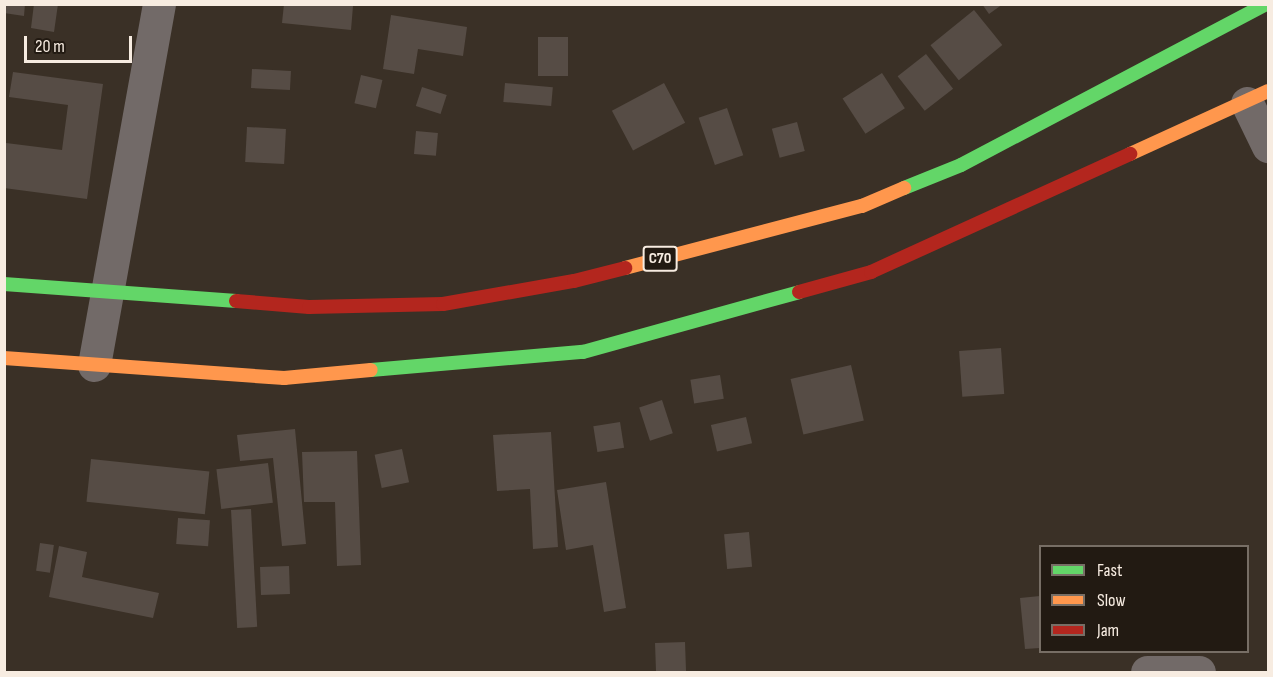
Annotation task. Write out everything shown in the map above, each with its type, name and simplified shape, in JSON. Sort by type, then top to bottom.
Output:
[{"type":"highway","name":"C70","points":[[4,284],[309,307],[443,304],[574,281],[862,206],[961,165],[1267,4]]},
{"type":"highway","points":[[4,358],[284,378],[583,352],[871,272],[1258,97]]},
{"type":"street","points":[[94,365],[159,4]]},
{"type":"street","points":[[1258,97],[1269,146]]},
{"type":"street","points":[[1147,672],[1199,672]]},
{"type":"building","points":[[5,4],[25,4],[24,16],[4,13]]},
{"type":"building","points":[[34,4],[58,4],[54,32],[31,28]]},
{"type":"building","points":[[284,4],[353,6],[351,30],[282,23]]},
{"type":"building","points":[[982,4],[1003,4],[989,14]]},
{"type":"building","points":[[974,10],[1002,45],[959,80],[930,45]]},
{"type":"building","points":[[391,15],[467,27],[463,56],[418,49],[414,74],[383,69]]},
{"type":"building","points":[[538,37],[568,37],[568,76],[538,76]]},
{"type":"building","points":[[926,54],[953,89],[925,111],[898,76]]},
{"type":"building","points":[[252,69],[291,71],[290,90],[251,88]]},
{"type":"building","points":[[13,72],[103,84],[87,199],[4,188],[6,143],[62,150],[68,105],[9,97]]},
{"type":"building","points":[[882,73],[905,108],[865,134],[843,99]]},
{"type":"building","points":[[361,75],[382,80],[376,108],[354,103]]},
{"type":"building","points":[[505,83],[553,87],[551,106],[503,102]]},
{"type":"building","points":[[664,83],[685,123],[633,150],[612,111]]},
{"type":"building","points":[[422,87],[447,95],[441,114],[416,106]]},
{"type":"building","points":[[727,108],[743,155],[715,165],[699,118]]},
{"type":"building","points":[[797,122],[805,151],[780,158],[772,129]]},
{"type":"building","points":[[247,127],[286,129],[284,164],[245,162]]},
{"type":"building","points":[[416,131],[438,133],[436,156],[414,154]]},
{"type":"building","points":[[1001,348],[1004,394],[962,397],[959,351]]},
{"type":"building","points":[[851,365],[864,421],[803,434],[791,379]]},
{"type":"building","points":[[720,375],[724,399],[694,403],[690,380]]},
{"type":"building","points":[[662,400],[673,433],[650,441],[639,407]]},
{"type":"building","points":[[746,417],[752,443],[717,451],[711,425]]},
{"type":"building","points":[[620,422],[624,448],[597,452],[593,426]]},
{"type":"building","points":[[295,429],[306,544],[282,546],[273,458],[240,461],[237,435]]},
{"type":"building","points":[[551,432],[558,547],[533,549],[530,489],[497,491],[493,435]]},
{"type":"building","points":[[402,449],[409,482],[382,488],[375,455]]},
{"type":"building","points":[[357,451],[361,565],[337,566],[335,502],[304,502],[302,452]]},
{"type":"building","points":[[91,459],[209,471],[205,514],[87,502]]},
{"type":"building","points":[[268,463],[273,503],[221,509],[216,469]]},
{"type":"building","points":[[606,482],[626,608],[604,612],[593,545],[566,550],[557,490]]},
{"type":"building","points":[[251,509],[257,627],[237,628],[231,510]]},
{"type":"building","points":[[178,518],[210,520],[208,546],[176,544]]},
{"type":"building","points":[[749,532],[752,567],[727,569],[724,534]]},
{"type":"building","points":[[40,543],[54,545],[50,573],[36,571]]},
{"type":"building","points":[[59,546],[87,552],[82,577],[159,593],[153,618],[49,597]]},
{"type":"building","points":[[289,566],[290,594],[261,595],[260,567]]},
{"type":"building","points":[[1039,596],[1039,648],[1025,649],[1020,598]]},
{"type":"building","points":[[685,642],[686,672],[656,672],[655,643]]},
{"type":"traffic: fast","points":[[904,188],[961,165],[1267,4]]},
{"type":"traffic: fast","points":[[4,284],[236,301]]},
{"type":"traffic: fast","points":[[371,370],[583,352],[799,292]]},
{"type":"traffic: slow","points":[[1130,154],[1268,91]]},
{"type":"traffic: slow","points":[[625,268],[862,206],[904,188]]},
{"type":"traffic: slow","points":[[4,358],[284,378],[371,370]]},
{"type":"traffic: jam","points":[[799,292],[871,272],[1130,154]]},
{"type":"traffic: jam","points":[[236,301],[309,307],[443,304],[574,281],[625,268]]}]
